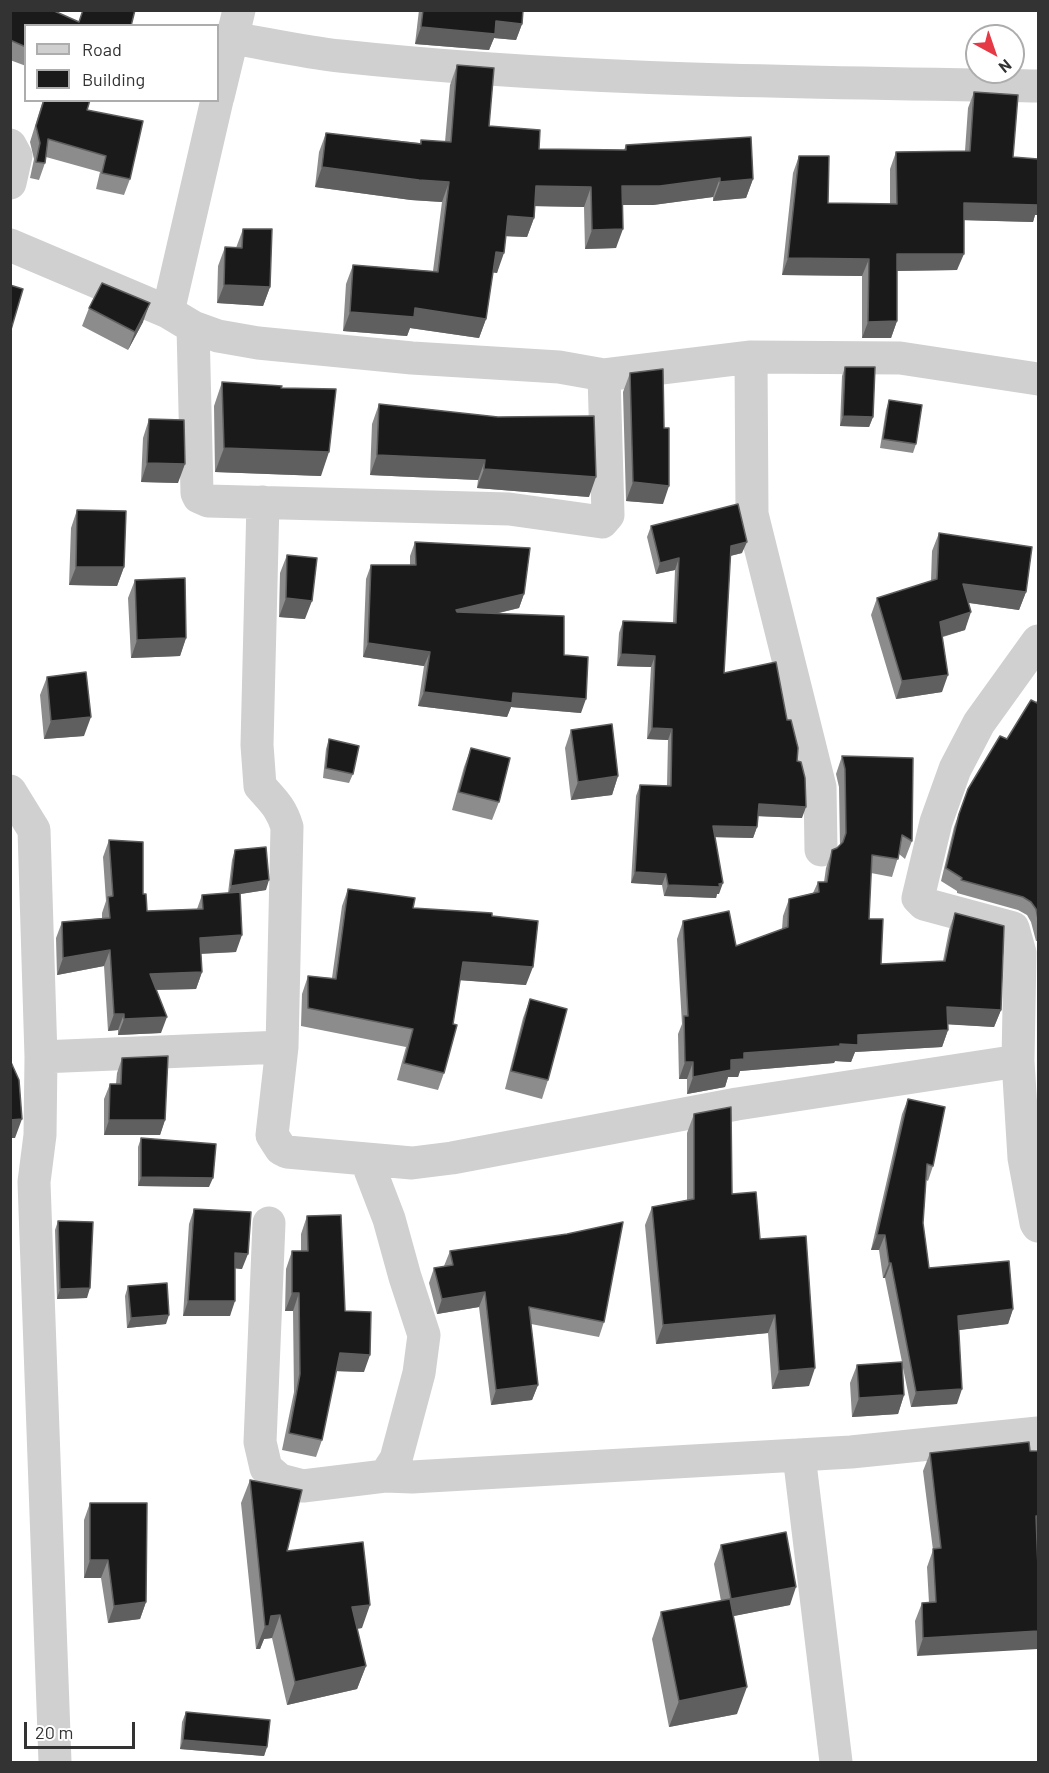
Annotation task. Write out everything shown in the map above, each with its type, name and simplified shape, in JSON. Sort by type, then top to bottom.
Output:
[{"type":"street","points":[[219,91],[236,24],[337,55],[481,67],[700,80],[1038,86]]},
{"type":"street","points":[[216,102],[180,320],[199,497],[208,501],[509,509],[602,522],[608,515],[604,375]]},
{"type":"street","points":[[10,145],[16,156],[10,183]]},
{"type":"street","points":[[10,245],[218,336],[258,343],[412,358],[559,367],[604,375],[751,357],[900,358],[1038,379]]},
{"type":"street","points":[[751,357],[752,514],[820,787],[821,850]]},
{"type":"street","points":[[263,502],[257,745],[260,786],[283,813],[287,827],[282,1047],[272,1135],[275,1142],[287,1152],[412,1163],[452,1158],[737,1104],[1018,1061]]},
{"type":"street","points":[[1038,641],[979,723],[955,769],[936,822],[918,898],[924,904],[1013,928],[1020,953],[1018,1061],[1024,1158],[1038,1226]]},
{"type":"street","points":[[10,791],[34,830],[41,1057],[40,1135],[34,1182],[55,1762]]},
{"type":"street","points":[[41,1057],[282,1047]]},
{"type":"street","points":[[366,1159],[389,1219],[424,1335],[420,1373],[396,1460],[385,1476]]},
{"type":"street","points":[[269,1223],[260,1442],[266,1468],[280,1480],[303,1486],[385,1476],[411,1477],[798,1455],[1038,1433]]},
{"type":"street","points":[[798,1455],[836,1762]]},
{"type":"building","points":[[10,10],[52,10],[79,22],[83,10],[135,10],[132,24],[24,24],[24,46],[10,40]]},
{"type":"building","points":[[423,10],[523,10],[522,24],[496,21],[495,34],[421,27]]},
{"type":"building","points":[[457,65],[494,68],[489,126],[540,130],[539,149],[626,150],[626,145],[751,137],[753,179],[720,182],[720,178],[660,186],[622,186],[623,229],[592,230],[591,187],[536,186],[534,218],[508,216],[504,253],[496,252],[486,319],[415,308],[414,317],[350,312],[353,265],[438,272],[449,182],[322,167],[326,133],[421,144],[421,140],[451,142]]},
{"type":"building","points":[[974,92],[1018,95],[1013,157],[1038,159],[1038,205],[964,203],[964,254],[897,254],[897,321],[868,322],[869,259],[788,258],[799,156],[829,156],[828,203],[897,204],[896,152],[970,151]]},
{"type":"building","points":[[43,102],[89,102],[87,110],[143,121],[130,179],[102,173],[106,156],[48,139],[45,163],[36,162],[40,143],[36,126]]},
{"type":"building","points":[[243,229],[272,229],[270,287],[224,285],[225,247],[242,248]]},
{"type":"building","points":[[102,283],[150,303],[135,332],[89,308]]},
{"type":"building","points":[[10,285],[23,289],[10,333]]},
{"type":"building","points":[[845,367],[875,367],[873,417],[843,416]]},
{"type":"building","points":[[663,369],[664,428],[669,428],[669,486],[633,482],[630,373]]},
{"type":"building","points":[[222,382],[282,386],[281,388],[336,389],[329,452],[224,448]]},
{"type":"building","points":[[889,400],[922,405],[916,444],[883,439]]},
{"type":"building","points":[[379,404],[498,417],[594,416],[596,477],[484,469],[485,460],[377,455]]},
{"type":"building","points":[[149,419],[184,420],[185,464],[147,463]]},
{"type":"building","points":[[738,504],[747,542],[731,546],[724,673],[776,662],[787,720],[791,720],[798,748],[797,761],[801,762],[805,778],[806,807],[759,804],[757,827],[713,826],[723,883],[719,884],[720,887],[668,885],[666,874],[635,872],[640,785],[671,786],[672,729],[652,728],[655,656],[621,654],[623,621],[676,623],[679,558],[660,563],[651,526]]},
{"type":"building","points":[[77,510],[126,511],[124,567],[76,567]]},
{"type":"building","points":[[939,533],[1032,547],[1026,592],[963,584],[971,612],[940,622],[948,675],[902,681],[877,598],[937,579]]},
{"type":"building","points":[[415,542],[530,548],[524,594],[456,610],[457,612],[564,616],[564,655],[588,657],[586,699],[513,693],[512,703],[424,692],[430,652],[368,643],[371,565],[416,565]]},
{"type":"building","points":[[287,555],[317,558],[312,601],[286,598]]},
{"type":"building","points":[[185,578],[186,638],[137,640],[135,580]]},
{"type":"building","points":[[86,672],[91,717],[51,721],[47,677]]},
{"type":"building","points":[[1031,700],[1037,703],[1038,700],[1038,919],[1036,909],[1023,897],[961,880],[962,878],[946,868],[959,814],[968,789],[1000,736],[1007,739]]},
{"type":"building","points":[[612,724],[618,776],[578,782],[571,730]]},
{"type":"building","points":[[329,739],[359,746],[353,774],[326,768]]},
{"type":"building","points":[[471,748],[510,758],[499,802],[459,792]]},
{"type":"building","points":[[842,756],[913,758],[912,841],[902,835],[898,859],[872,855],[869,919],[883,919],[881,964],[945,961],[955,913],[1004,926],[1001,1010],[947,1007],[948,1030],[858,1035],[858,1045],[840,1044],[840,1046],[744,1053],[744,1059],[731,1060],[731,1070],[693,1077],[693,1062],[685,1062],[684,1016],[688,1016],[683,921],[729,911],[736,946],[788,927],[789,899],[819,892],[818,882],[827,882],[832,850],[843,842],[846,833],[845,769]]},
{"type":"building","points":[[109,840],[143,842],[143,894],[146,894],[147,911],[203,909],[202,895],[240,892],[242,935],[200,938],[202,972],[150,974],[167,1017],[124,1019],[124,1014],[114,1014],[110,950],[63,958],[62,922],[110,918],[108,897],[113,896]]},
{"type":"building","points":[[266,847],[269,880],[231,886],[235,850]]},
{"type":"building","points":[[348,889],[415,898],[413,908],[492,913],[492,916],[538,921],[533,967],[463,962],[453,1024],[457,1025],[444,1073],[404,1063],[413,1029],[308,1008],[308,976],[336,979]]},
{"type":"building","points":[[530,999],[567,1009],[548,1080],[511,1071]]},
{"type":"building","points":[[168,1056],[165,1120],[109,1120],[110,1084],[121,1084],[122,1058]]},
{"type":"building","points":[[10,1060],[19,1080],[22,1119],[10,1120]]},
{"type":"building","points":[[908,1099],[945,1107],[933,1166],[927,1164],[923,1223],[929,1268],[1009,1261],[1013,1309],[958,1316],[962,1389],[916,1392],[885,1235],[877,1235]]},
{"type":"building","points":[[731,1107],[732,1194],[756,1192],[760,1239],[806,1236],[815,1368],[779,1371],[775,1315],[663,1325],[652,1207],[694,1199],[694,1114]]},
{"type":"building","points":[[141,1138],[216,1144],[213,1178],[141,1177]]},
{"type":"building","points":[[194,1209],[251,1212],[248,1254],[235,1253],[235,1301],[188,1301]]},
{"type":"building","points":[[341,1215],[345,1311],[371,1312],[370,1355],[340,1353],[322,1440],[289,1433],[300,1374],[299,1293],[292,1293],[292,1251],[308,1251],[307,1216]]},
{"type":"building","points":[[58,1221],[93,1222],[90,1288],[60,1289]]},
{"type":"building","points":[[623,1222],[604,1322],[529,1307],[538,1385],[496,1390],[485,1292],[442,1299],[434,1268],[453,1265],[450,1251],[567,1234]]},
{"type":"building","points":[[167,1283],[169,1315],[131,1318],[128,1286]]},
{"type":"building","points":[[902,1362],[904,1395],[859,1398],[857,1365]]},
{"type":"building","points":[[1029,1442],[1030,1451],[1038,1451],[1038,1516],[1036,1516],[1038,1631],[923,1638],[922,1603],[936,1602],[933,1549],[941,1548],[930,1453]]},
{"type":"building","points":[[250,1480],[302,1490],[287,1551],[363,1542],[370,1605],[352,1607],[366,1666],[295,1682],[280,1615],[271,1616],[269,1626],[265,1626]]},
{"type":"building","points":[[90,1503],[147,1503],[146,1602],[114,1606],[108,1560],[90,1560]]},
{"type":"building","points":[[786,1532],[796,1587],[731,1599],[721,1545]]},
{"type":"building","points":[[730,1599],[747,1687],[679,1701],[661,1612]]},
{"type":"building","points":[[186,1712],[270,1720],[267,1747],[183,1740]]}]
